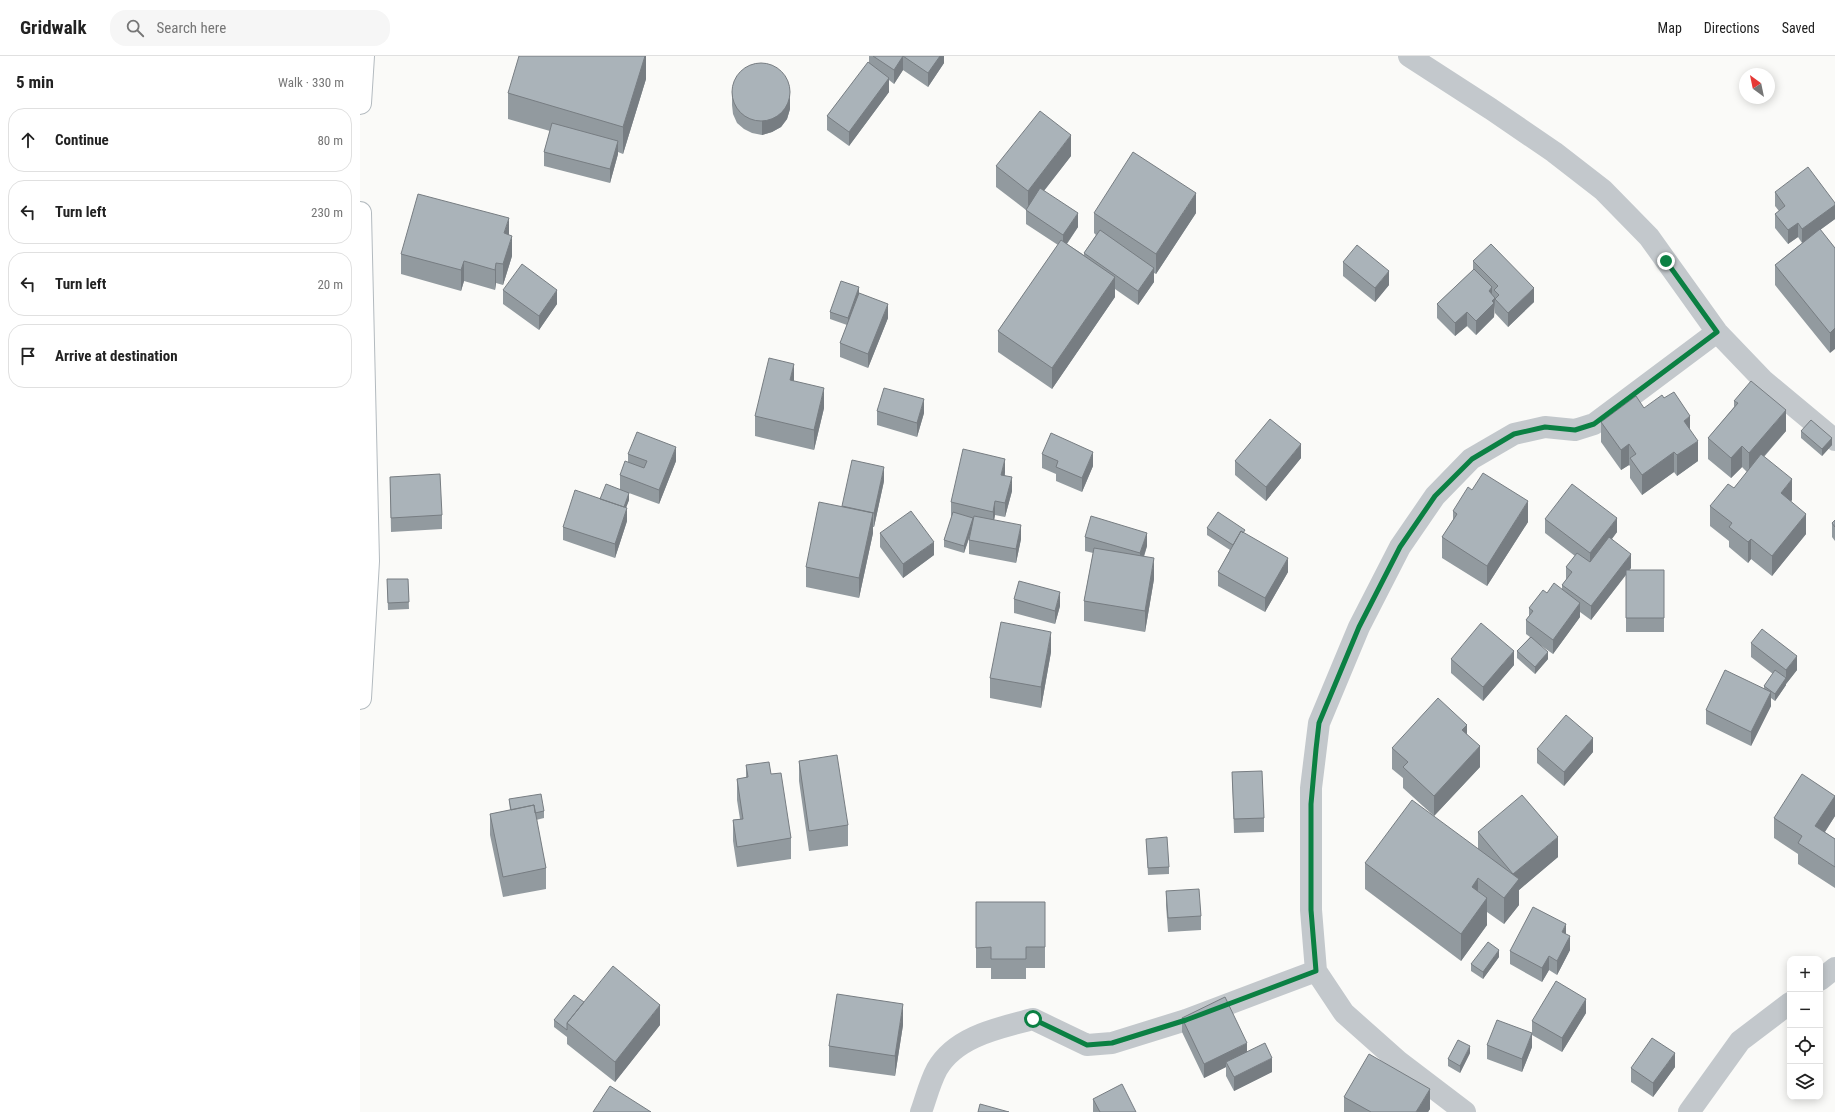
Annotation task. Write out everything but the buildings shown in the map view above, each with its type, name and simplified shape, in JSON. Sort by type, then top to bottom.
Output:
[{"type":"main road","points":[[360,103],[363,56]]},
{"type":"main road","points":[[360,213],[368,561],[360,698]]},
{"type":"street","points":[[1409,56],[1498,113],[1554,152],[1603,190],[1649,237],[1717,332],[1764,381],[1835,440]]},
{"type":"street","points":[[1465,1112],[1398,1061],[1344,1013],[1316,971],[1311,910],[1311,788],[1319,723],[1359,627],[1400,547],[1435,496],[1472,459],[1514,434],[1545,427],[1575,430],[1594,424],[1717,332]]},
{"type":"street","points":[[1823,978],[1835,968]]},
{"type":"street","points":[[921,1112],[938,1068],[956,1046],[995,1029],[1033,1019],[1087,1045],[1112,1043],[1186,1020],[1316,971]]},
{"type":"street","points":[[1689,1112],[1740,1041],[1787,1004]]},
{"type":"route","points":[[1033,1019],[1087,1045],[1112,1043],[1186,1020],[1316,971],[1311,910],[1311,788],[1319,723],[1359,627],[1400,547],[1435,496],[1472,459],[1514,434],[1545,427],[1575,430],[1594,424],[1717,332],[1666,261]]}]
